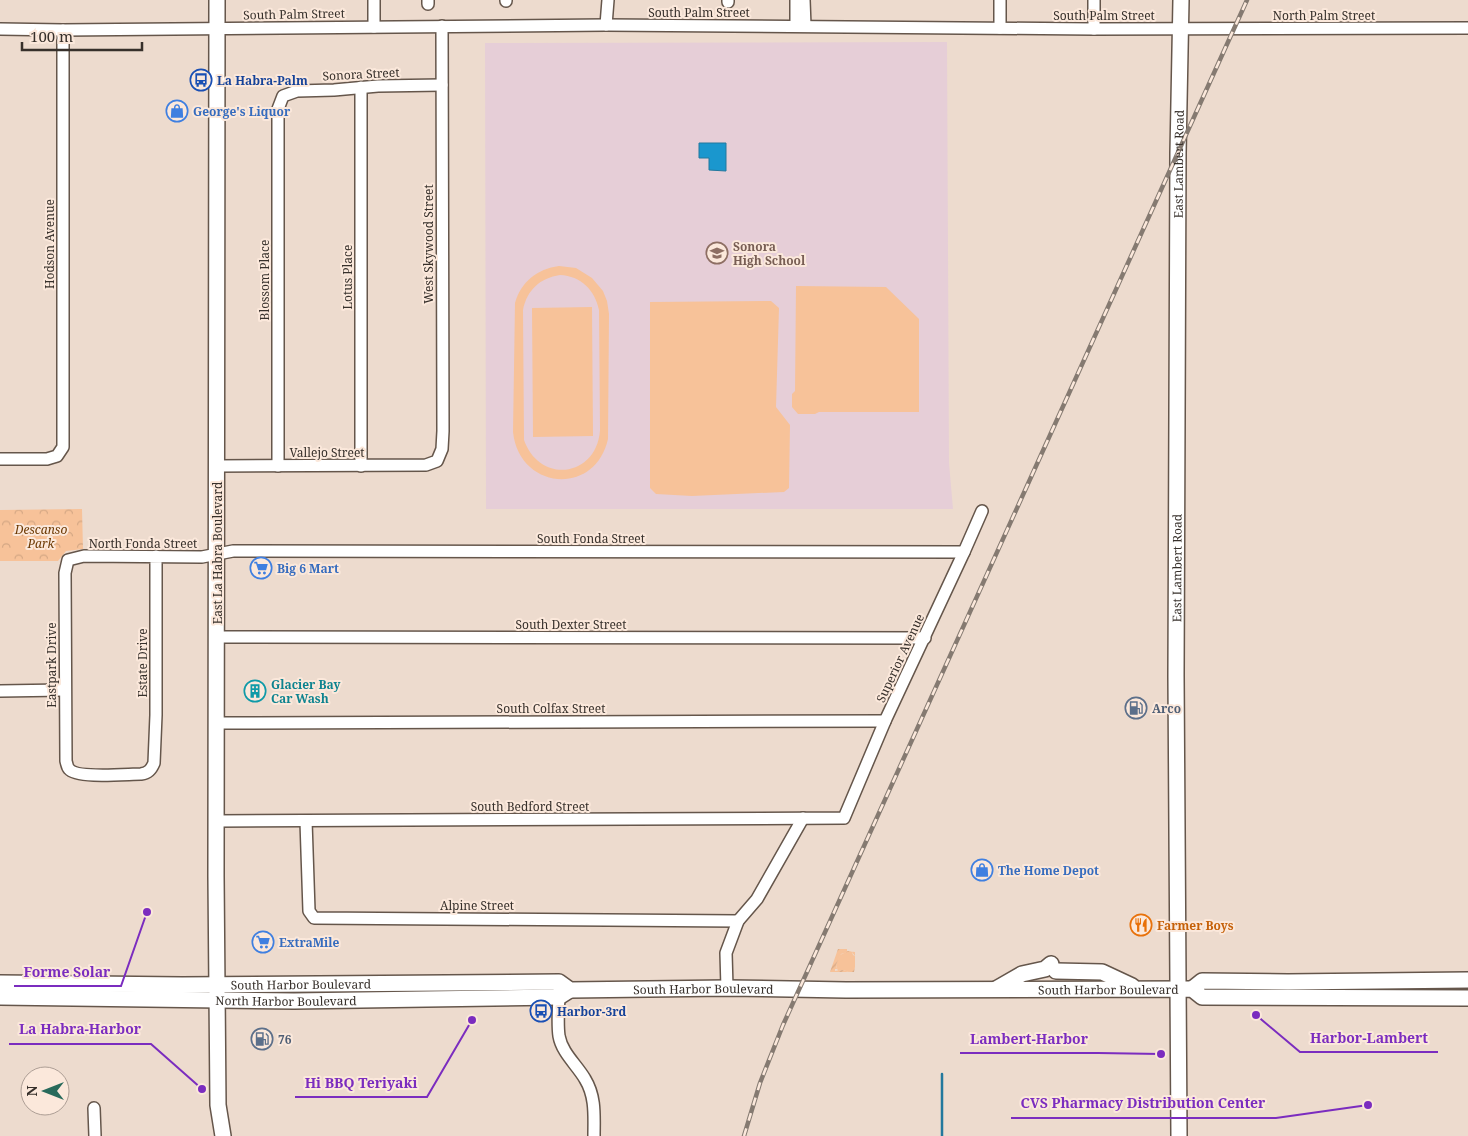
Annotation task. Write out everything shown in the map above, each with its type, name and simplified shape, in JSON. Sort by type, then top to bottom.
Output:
[{"type":"main road","name":"East La Habra Boulevard","points":[[217,0],[218,1105],[223,1136]]},
{"type":"main road","name":"East Lambert Road","points":[[1179,1136],[1185,990],[1176,667],[1178,153],[1181,0]]},
{"type":"main road","points":[[994,990],[1022,974],[1053,968],[1102,972],[1138,989]]},
{"type":"main road","name":"South Harbor Boulevard","points":[[1185,990],[1202,981],[1468,980]]},
{"type":"main road","name":"North Harbor Boulevard","points":[[0,983],[218,984]]},
{"type":"main road","name":"South Harbor Boulevard","points":[[218,984],[563,990],[727,988],[1138,989],[1185,990],[1202,997],[1468,998]]},
{"type":"main road","name":"North Harbor Boulevard","points":[[0,997],[218,1001],[563,990]]},
{"type":"main road","name":"East La Habra Boulevard","points":[[212,1136],[218,1105]]},
{"type":"street","points":[[374,0],[374,27]]},
{"type":"street","points":[[606,25],[608,0]]},
{"type":"street","points":[[796,0],[800,26]]},
{"type":"street","points":[[800,26],[804,0]]},
{"type":"street","points":[[1000,0],[1000,28]]},
{"type":"street","points":[[1094,0],[1094,29]]},
{"type":"street","name":"South Palm Street","points":[[217,29],[606,25],[1180,29]]},
{"type":"street","name":"West Skywood Street","points":[[436,461],[442,449],[443,431],[442,26]]},
{"type":"street","name":"North Palm Street","points":[[1180,29],[1468,28]]},
{"type":"street","points":[[0,29],[217,29]]},
{"type":"street","name":"Hodson Avenue","points":[[0,459],[47,460],[58,456],[63,447],[62,30]]},
{"type":"street","name":"Sonora Street","points":[[283,96],[297,91],[442,85]]},
{"type":"street","name":"Lotus Place","points":[[361,87],[361,466]]},
{"type":"street","name":"Blossom Place","points":[[278,466],[278,108],[283,96]]},
{"type":"street","name":"Vallejo Street","points":[[217,466],[426,465],[436,461]]},
{"type":"street","name":"Superior Avenue","points":[[844,818],[982,511]]},
{"type":"street","name":"South Fonda Street","points":[[218,554],[233,551],[964,552]]},
{"type":"street","name":"North Fonda Street","points":[[68,560],[84,556],[202,557],[218,554]]},
{"type":"street","name":"Estate Drive","points":[[69,769],[75,773],[84,774],[140,774],[152,770],[156,754],[156,556]]},
{"type":"street","name":"Eastpark Drive","points":[[68,560],[65,573],[64,690],[66,761],[69,769]]},
{"type":"street","name":"South Dexter Street","points":[[217,637],[925,638]]},
{"type":"street","points":[[0,691],[64,690]]},
{"type":"street","name":"South Colfax Street","points":[[217,723],[886,721]]},
{"type":"street","points":[[727,988],[726,954],[738,921],[757,899],[803,818]]},
{"type":"street","name":"South Bedford Street","points":[[217,821],[844,818]]},
{"type":"street","name":"Alpine Street","points":[[306,822],[309,911],[314,918],[738,921]]},
{"type":"street","points":[[563,990],[559,1037],[565,1051],[580,1070],[591,1092],[594,1104],[594,1136]]},
{"type":"street","points":[[94,1108],[94,1136]]},
{"type":"shaded area","name":"Sonora High School","points":[[947,42],[949,463],[953,509],[486,509],[485,43]]},
{"type":"green space","points":[[559,266],[576,268],[592,278],[603,291],[609,314],[608,439],[600,458],[589,471],[574,478],[558,479],[542,475],[529,466],[518,451],[513,432],[515,303],[521,289],[531,278],[537,273]],"holes":[[[560,275],[568,276],[586,285],[594,296],[599,310],[600,430],[597,446],[589,458],[579,466],[567,470],[554,469],[542,464],[532,454],[524,440],[523,310],[531,291],[541,282]]]},
{"type":"green space","points":[[796,286],[886,287],[919,319],[919,412],[819,412],[815,414],[798,414],[792,407],[792,394],[795,391]]},
{"type":"green space","points":[[771,301],[779,308],[776,407],[790,425],[789,488],[784,492],[692,496],[656,494],[650,488],[650,302]]},
{"type":"green space","points":[[592,307],[593,436],[533,437],[532,308]]},
{"type":"green space","name":"Descanso Park","points":[[82,509],[83,549],[66,551],[58,561],[0,561],[0,510]]},
{"type":"green space","points":[[838,949],[850,951],[841,954],[835,971],[843,970],[849,972],[830,972]]},
{"type":"green space","points":[[848,951],[852,952],[855,956],[855,967],[849,972],[838,971],[836,965],[840,955]]},
{"type":"green space","points":[[855,967],[854,972],[849,972],[851,968]]},
{"type":"water","points":[[699,143],[726,143],[726,171],[709,170],[709,158],[699,158]]},
{"type":"waterway","points":[[942,1074],[942,1136]]},
{"type":"railway","points":[[744,1136],[760,1083],[783,1025],[1247,0]]},
{"type":"place","name":"La Habra-Palm","points":[[201,80]]},
{"type":"place","name":"George's Liquor","points":[[177,111]]},
{"type":"place","name":"Sonora High School","points":[[717,253]]},
{"type":"place","name":"Big 6 Mart","points":[[261,568]]},
{"type":"place","name":"Glacier Bay Car Wash","points":[[255,691]]},
{"type":"place","name":"Arco","points":[[1136,708]]},
{"type":"place","name":"The Home Depot","points":[[982,870]]},
{"type":"place","name":"Forme Solar","points":[[147,912]]},
{"type":"place","name":"Farmer Boys","points":[[1141,925]]},
{"type":"place","name":"ExtraMile","points":[[263,942]]},
{"type":"place","name":"Harbor-3rd","points":[[541,1011]]},
{"type":"place","name":"Harbor-Lambert","points":[[1256,1015]]},
{"type":"place","name":"Hi BBQ Teriyaki","points":[[472,1020]]},
{"type":"place","name":"76","points":[[262,1039]]},
{"type":"place","name":"Lambert-Harbor","points":[[1161,1054]]},
{"type":"place","name":"La Habra-Harbor","points":[[202,1089]]},
{"type":"place","name":"CVS Pharmacy Distribution Center","points":[[1368,1105]]}]
